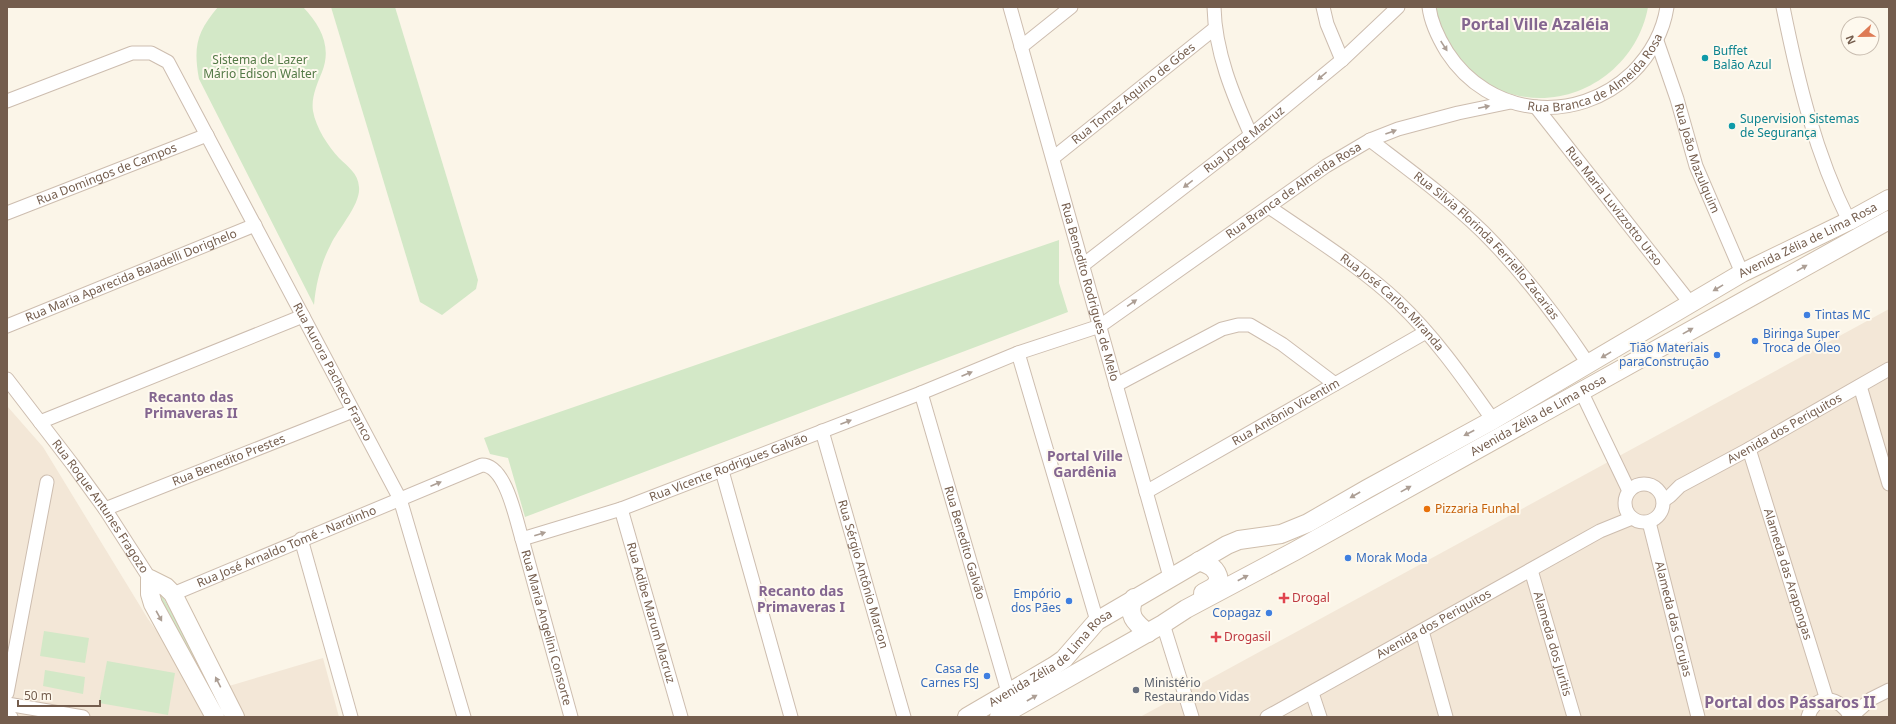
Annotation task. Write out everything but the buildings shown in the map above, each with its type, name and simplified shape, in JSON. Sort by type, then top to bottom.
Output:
[{"type":"main road","name":"Avenida Zélia de Lima Rosa","points":[[966,717],[1064,659],[1097,621],[1227,545],[1239,540],[1281,534],[1308,524],[1367,489],[1493,420],[1589,365],[1742,273],[1849,221],[1889,199]]},
{"type":"main road","name":"Avenida Zélia de Lima Rosa","points":[[999,717],[1156,628],[1186,609],[1296,550],[1889,220]]},
{"type":"main road","name":"Avenida Zélia de Lima Rosa","points":[[1186,609],[1192,598],[1214,587],[1219,580],[1218,573],[1210,564],[1199,561]]},
{"type":"main road","name":"Rua Roque Antunes Fragozo","points":[[150,579],[166,587],[173,594],[235,717]]},
{"type":"main road","points":[[150,579],[152,604],[215,717]]},
{"type":"main road","name":"Avenida Zélia de Lima Rosa","points":[[1134,598],[1130,607],[1131,614],[1135,621],[1156,628]]},
{"type":"street","name":"Rua Benedito Rodrigues de Melo","points":[[1010,7],[1170,577]]},
{"type":"street","points":[[1021,47],[1071,7]]},
{"type":"street","points":[[1214,7],[1214,29],[1224,66],[1237,105],[1251,135]]},
{"type":"street","points":[[1323,7],[1327,24],[1342,60]]},
{"type":"street","name":"Rua Jorge Macruz","points":[[1083,266],[1251,135],[1342,60],[1383,23],[1398,7]]},
{"type":"street","name":"Rua Branca de Almeida Rosa","points":[[1429,9],[1439,39],[1456,64],[1478,85],[1493,95],[1511,102],[1536,107],[1555,108],[1588,101],[1619,85],[1643,62],[1657,41],[1666,12],[1677,7]]},
{"type":"street","points":[[1783,7],[1809,122],[1821,157],[1849,221]]},
{"type":"street","name":"Rua Tomaz Aquino de Góes","points":[[1053,158],[1214,29]]},
{"type":"street","name":"Rua João Mazulquim","points":[[1657,41],[1677,99],[1696,166],[1742,273]]},
{"type":"street","name":"Rua Aurora Pacheco Franco","points":[[7,101],[132,53],[151,54],[168,62],[400,499],[464,717]]},
{"type":"street","name":"Rua Branca de Almeida Rosa","points":[[1100,326],[1326,166],[1370,140],[1398,129],[1458,113],[1511,102]]},
{"type":"street","name":"Rua Maria Luvizzotto Urso","points":[[1536,107],[1691,304]]},
{"type":"street","name":"Rua Domingos de Campos","points":[[7,213],[207,135]]},
{"type":"street","name":"Rua Silvia Florinda Ferriello Zacarias","points":[[1370,140],[1437,191],[1482,231],[1522,274],[1562,324],[1589,365]]},
{"type":"street","name":"Rua José Carlos Miranda","points":[[1269,207],[1347,261],[1398,302],[1426,332],[1454,366],[1493,420]]},
{"type":"street","name":"Rua Maria Aparecida Baladelli Dorighelo","points":[[7,326],[255,225]]},
{"type":"street","points":[[40,422],[303,316]]},
{"type":"street","points":[[1116,385],[1222,329],[1238,325],[1250,325],[1282,344],[1335,384]]},
{"type":"street","name":"Rua Vicente Rodrigues Galvão","points":[[522,539],[621,509],[921,393],[1018,353],[1100,326]]},
{"type":"street","name":"Rua Antônio Vicentim","points":[[1146,492],[1426,332]]},
{"type":"street","points":[[1018,353],[1097,621]]},
{"type":"street","name":"Avenida dos Periquitos","points":[[1661,496],[1670,496],[1680,486],[1749,449],[1889,369]]},
{"type":"street","name":"Rua Roque Antunes Fragozo","points":[[7,379],[105,510],[150,579]]},
{"type":"street","points":[[1860,386],[1889,484]]},
{"type":"street","points":[[1581,392],[1629,491]]},
{"type":"street","name":"Rua Benedito Galvão","points":[[921,393],[1008,692]]},
{"type":"street","name":"Rua Benedito Prestes","points":[[105,510],[353,411]]},
{"type":"street","name":"Rua Sérgio Antônio Marcon","points":[[822,431],[904,717]]},
{"type":"street","name":"Alameda das Arapongas","points":[[1749,449],[1827,700]]},
{"type":"street","points":[[400,499],[480,465],[487,466],[496,471],[503,480],[522,539]]},
{"type":"street","points":[[722,471],[791,717]]},
{"type":"street","points":[[7,693],[47,482]]},
{"type":"street","points":[[1600,531],[1625,505],[1629,491],[1640,484],[1653,487],[1661,496],[1663,506],[1658,516],[1649,522],[1643,522],[1628,515],[1625,505]]},
{"type":"street","name":"Rua José Arnaldo Tomé - Nardinho","points":[[173,594],[301,539],[400,499]]},
{"type":"street","name":"Rua Adibe Marum Macruz","points":[[621,509],[681,717]]},
{"type":"street","points":[[1600,531],[1632,518]]},
{"type":"street","name":"Alameda das Corujas","points":[[1649,522],[1698,717]]},
{"type":"street","name":"Avenida dos Periquitos","points":[[1267,717],[1600,531]]},
{"type":"street","points":[[301,539],[351,717]]},
{"type":"street","name":"Rua Maria Angelini Consorte","points":[[522,539],[571,717]]},
{"type":"street","name":"Alameda dos Juritis","points":[[1531,570],[1574,717]]},
{"type":"street","points":[[1156,628],[1192,717]]},
{"type":"street","points":[[1422,630],[1446,717]]},
{"type":"street","points":[[1843,705],[1871,699],[1889,690]]},
{"type":"street","points":[[1312,693],[1320,717]]},
{"type":"street","points":[[1808,717],[1812,708],[1818,702],[1827,700],[1835,700],[1843,705],[1851,717],[1871,699]]},
{"type":"street","points":[[7,704],[83,717]]},
{"type":"street","points":[[7,716],[11,717]]},
{"type":"shaded area","points":[[1889,309],[1889,717],[1140,717]]},
{"type":"shaded area","points":[[7,406],[43,447],[148,619],[168,647],[207,717],[7,717]]},
{"type":"shaded area","points":[[323,658],[339,717],[245,717],[229,686]]},
{"type":"green space","name":"Sistema de Lazer Mário Edison Walter","points":[[218,7],[303,7],[320,29],[323,37],[326,54],[325,63],[316,86],[313,111],[320,130],[331,148],[355,174],[359,187],[359,194],[353,209],[334,238],[324,258],[316,289],[314,305],[199,79],[196,57],[198,40],[205,24]]},
{"type":"green space","points":[[331,7],[395,7],[478,280],[476,289],[442,315],[420,302]]},
{"type":"green space","points":[[1432,7],[1648,7],[1642,29],[1631,49],[1617,66],[1600,80],[1581,90],[1560,96],[1538,98],[1515,95],[1500,91],[1478,80],[1443,42]]},
{"type":"green space","points":[[1059,240],[1059,283],[1068,312],[525,517],[508,458],[490,454],[484,438]]},
{"type":"green space","points":[[156,585],[188,641],[226,713],[223,715],[200,669],[152,588]]},
{"type":"green space","points":[[44,631],[89,638],[85,663],[40,656]]},
{"type":"green space","points":[[107,661],[175,673],[168,715],[99,703]]},
{"type":"green space","points":[[45,670],[85,677],[83,694],[43,686]]},
{"type":"place","name":"Buffet Balão Azul","points":[[1705,58]]},
{"type":"place","name":"Supervision Sistemas de Segurança","points":[[1732,126]]},
{"type":"place","name":"Tintas MC","points":[[1807,315]]},
{"type":"place","name":"Biringa Super Troca de Óleo","points":[[1755,341]]},
{"type":"place","name":"Tião Materiais paraConstrução","points":[[1717,355]]},
{"type":"place","name":"Pizzaria Funhal","points":[[1427,509]]},
{"type":"place","name":"Morak Moda","points":[[1348,558]]},
{"type":"place","name":"Drogal","points":[[1284,598]]},
{"type":"place","name":"Empório dos Pães","points":[[1069,601]]},
{"type":"place","name":"Copagaz","points":[[1269,613]]},
{"type":"place","name":"Drogasil","points":[[1216,637]]},
{"type":"place","name":"Casa de Carnes FSJ","points":[[987,676]]},
{"type":"place","name":"Ministério Restaurando Vidas","points":[[1136,690]]},
{"type":"district","name":"Portal Ville Azaléia","points":[[1535,24]]},
{"type":"district","name":"Recanto das Primaveras II","points":[[191,406]]},
{"type":"district","name":"Portal Ville Gardênia","points":[[1085,464]]},
{"type":"district","name":"Recanto das Primaveras I","points":[[801,600]]},
{"type":"district","name":"Portal dos Pássaros II","points":[[1790,702]]}]
